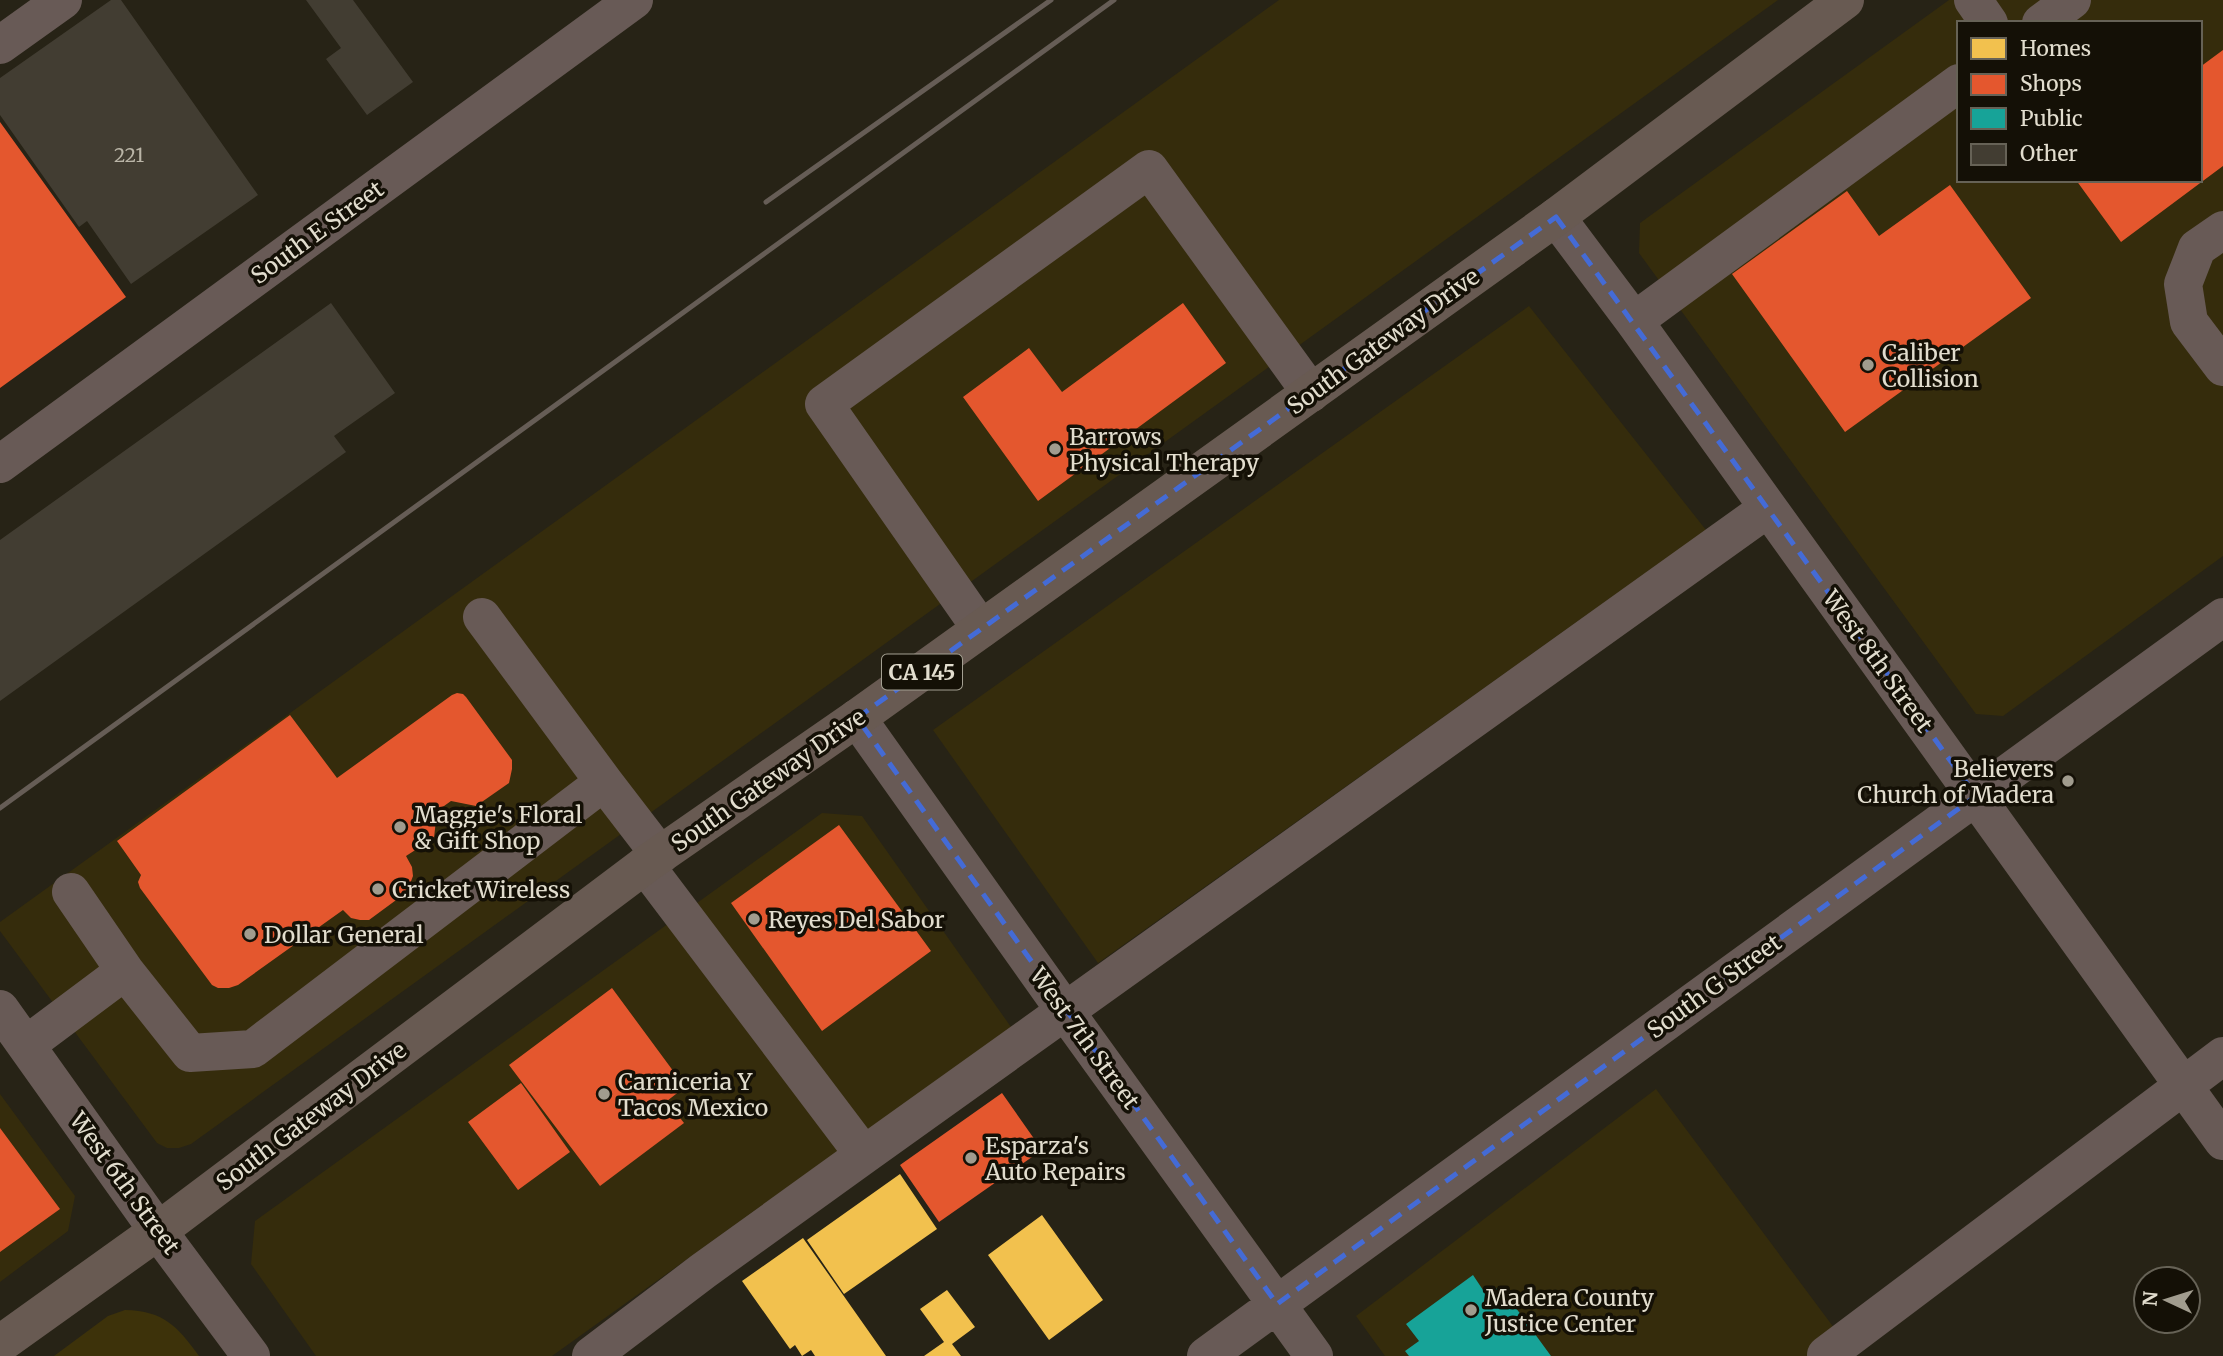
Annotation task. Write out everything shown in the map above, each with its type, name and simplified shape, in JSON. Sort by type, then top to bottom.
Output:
[{"type":"main road","name":"South Gateway Drive","points":[[0,1344],[158,1231],[652,860],[858,718],[1556,217],[1845,0]]},
{"type":"street","points":[[0,45],[63,0]]},
{"type":"street","name":"South E Street","points":[[0,464],[634,0]]},
{"type":"street","points":[[1973,0],[1988,21]]},
{"type":"street","points":[[2044,21],[2073,0]]},
{"type":"street","points":[[1634,321],[1957,84]]},
{"type":"street","points":[[981,629],[824,404],[1149,169],[1311,393]]},
{"type":"street","name":"West 8th Street","points":[[1556,217],[1634,321],[2223,1141]]},
{"type":"street","points":[[2223,230],[2197,248],[2183,284],[2189,321],[2223,367]]},
{"type":"street","points":[[591,1356],[864,1155],[1767,509]]},
{"type":"street","points":[[482,617],[604,782],[652,860],[864,1155]]},
{"type":"street","name":"South G Street","points":[[1206,1356],[2223,617]]},
{"type":"street","name":"West 7th Street","points":[[858,718],[1314,1356]]},
{"type":"street","points":[[71,892],[125,971],[190,1053],[253,1049],[604,782]]},
{"type":"street","points":[[26,1045],[125,971]]},
{"type":"street","name":"West 6th Street","points":[[0,1009],[251,1356]]},
{"type":"street","points":[[1826,1355],[2223,1056]]},
{"type":"highlighted area","points":[[1556,217],[1976,796],[1277,1304],[857,718]]},
{"type":"shaded area","points":[[1279,0],[1778,0],[191,1144],[167,1148],[157,1143],[0,931],[0,922]]},
{"type":"shaded area","points":[[1949,0],[2223,0],[2223,556],[2003,716],[1976,714],[1639,253],[1640,223]]},
{"type":"shaded area","points":[[1529,306],[1706,530],[1098,963],[933,730]]},
{"type":"shaded area","points":[[822,813],[862,816],[1011,1027],[552,1356],[316,1356],[251,1264],[255,1221]]},
{"type":"shaded area","points":[[1656,1089],[1855,1356],[1385,1356],[1356,1316]]},
{"type":"shaded area","points":[[0,1094],[75,1196],[68,1231],[0,1282]]},
{"type":"shaded area","points":[[125,1310],[160,1317],[184,1336],[199,1356],[54,1356],[108,1316]]},
{"type":"building: Homes","points":[[900,1174],[937,1229],[844,1294],[807,1240]]},
{"type":"building: Homes","points":[[1042,1215],[1103,1300],[1049,1340],[988,1255]]},
{"type":"building: Homes","points":[[803,1238],[886,1356],[815,1356],[811,1350],[802,1356],[795,1345],[790,1349],[742,1281]]},
{"type":"building: Homes","points":[[947,1290],[975,1327],[952,1344],[961,1356],[924,1356],[944,1342],[920,1309]]},
{"type":"building: Shops","points":[[2223,50],[2223,166],[2202,182],[2202,66]]},
{"type":"building: Shops","points":[[0,122],[126,297],[0,388]]},
{"type":"building: Shops","points":[[2077,182],[2202,182],[2121,242]]},
{"type":"building: Shops","name":"Caliber Collision","points":[[1950,185],[2031,298],[1845,432],[1732,274],[1847,191],[1879,236]]},
{"type":"building: Shops","name":"Barrows Physical Therapy","points":[[1183,303],[1226,363],[1038,501],[963,397],[1029,348],[1062,392]]},
{"type":"building: Shops","points":[[457,693],[466,697],[512,760],[509,783],[476,806],[451,801],[437,811],[434,838],[406,856],[413,876],[407,892],[369,920],[351,918],[343,910],[238,985],[218,988],[212,985],[140,888],[138,882],[141,875],[117,841],[290,715],[337,778]]},
{"type":"building: Shops","points":[[839,825],[931,951],[822,1031],[731,903]]},
{"type":"building: Shops","name":"Carniceria Y Tacos Mexico","points":[[612,988],[685,1087],[667,1101],[684,1123],[600,1186],[509,1065]]},
{"type":"building: Shops","points":[[521,1083],[570,1152],[518,1190],[468,1122]]},
{"type":"building: Shops","name":"Esparza's Auto Repairs","points":[[1002,1093],[1042,1150],[939,1222],[900,1165]]},
{"type":"building: Shops","points":[[0,1128],[60,1209],[0,1252]]},
{"type":"building: Public","name":"Madera County Justice Center","points":[[1473,1275],[1487,1296],[1500,1286],[1551,1356],[1409,1356],[1405,1351],[1419,1341],[1406,1324]]},
{"type":"building: Other","points":[[111,0],[121,0],[258,195],[131,284],[87,221],[79,227],[0,115],[0,78]]},
{"type":"building: Other","points":[[306,0],[353,0],[413,82],[367,115],[326,59],[341,48]]},
{"type":"building: Other","points":[[331,303],[395,393],[334,436],[346,452],[0,701],[0,540]]},
{"type":"railway","points":[[766,202],[1051,0]]},
{"type":"railway","points":[[0,808],[1114,0]]},
{"type":"place","name":"Caliber Collision","points":[[1868,365]]},
{"type":"place","name":"Barrows Physical Therapy","points":[[1055,449]]},
{"type":"place","name":"Believers Church of Madera","points":[[2068,781]]},
{"type":"place","name":"Maggie's Floral & Gift Shop","points":[[400,827]]},
{"type":"place","name":"Cricket Wireless","points":[[378,889]]},
{"type":"place","name":"Reyes Del Sabor","points":[[754,919]]},
{"type":"place","name":"Dollar General","points":[[250,934]]},
{"type":"place","name":"Carniceria Y Tacos Mexico","points":[[604,1094]]},
{"type":"place","name":"Esparza's Auto Repairs","points":[[971,1158]]},
{"type":"place","name":"Madera County Justice Center","points":[[1471,1310]]}]
